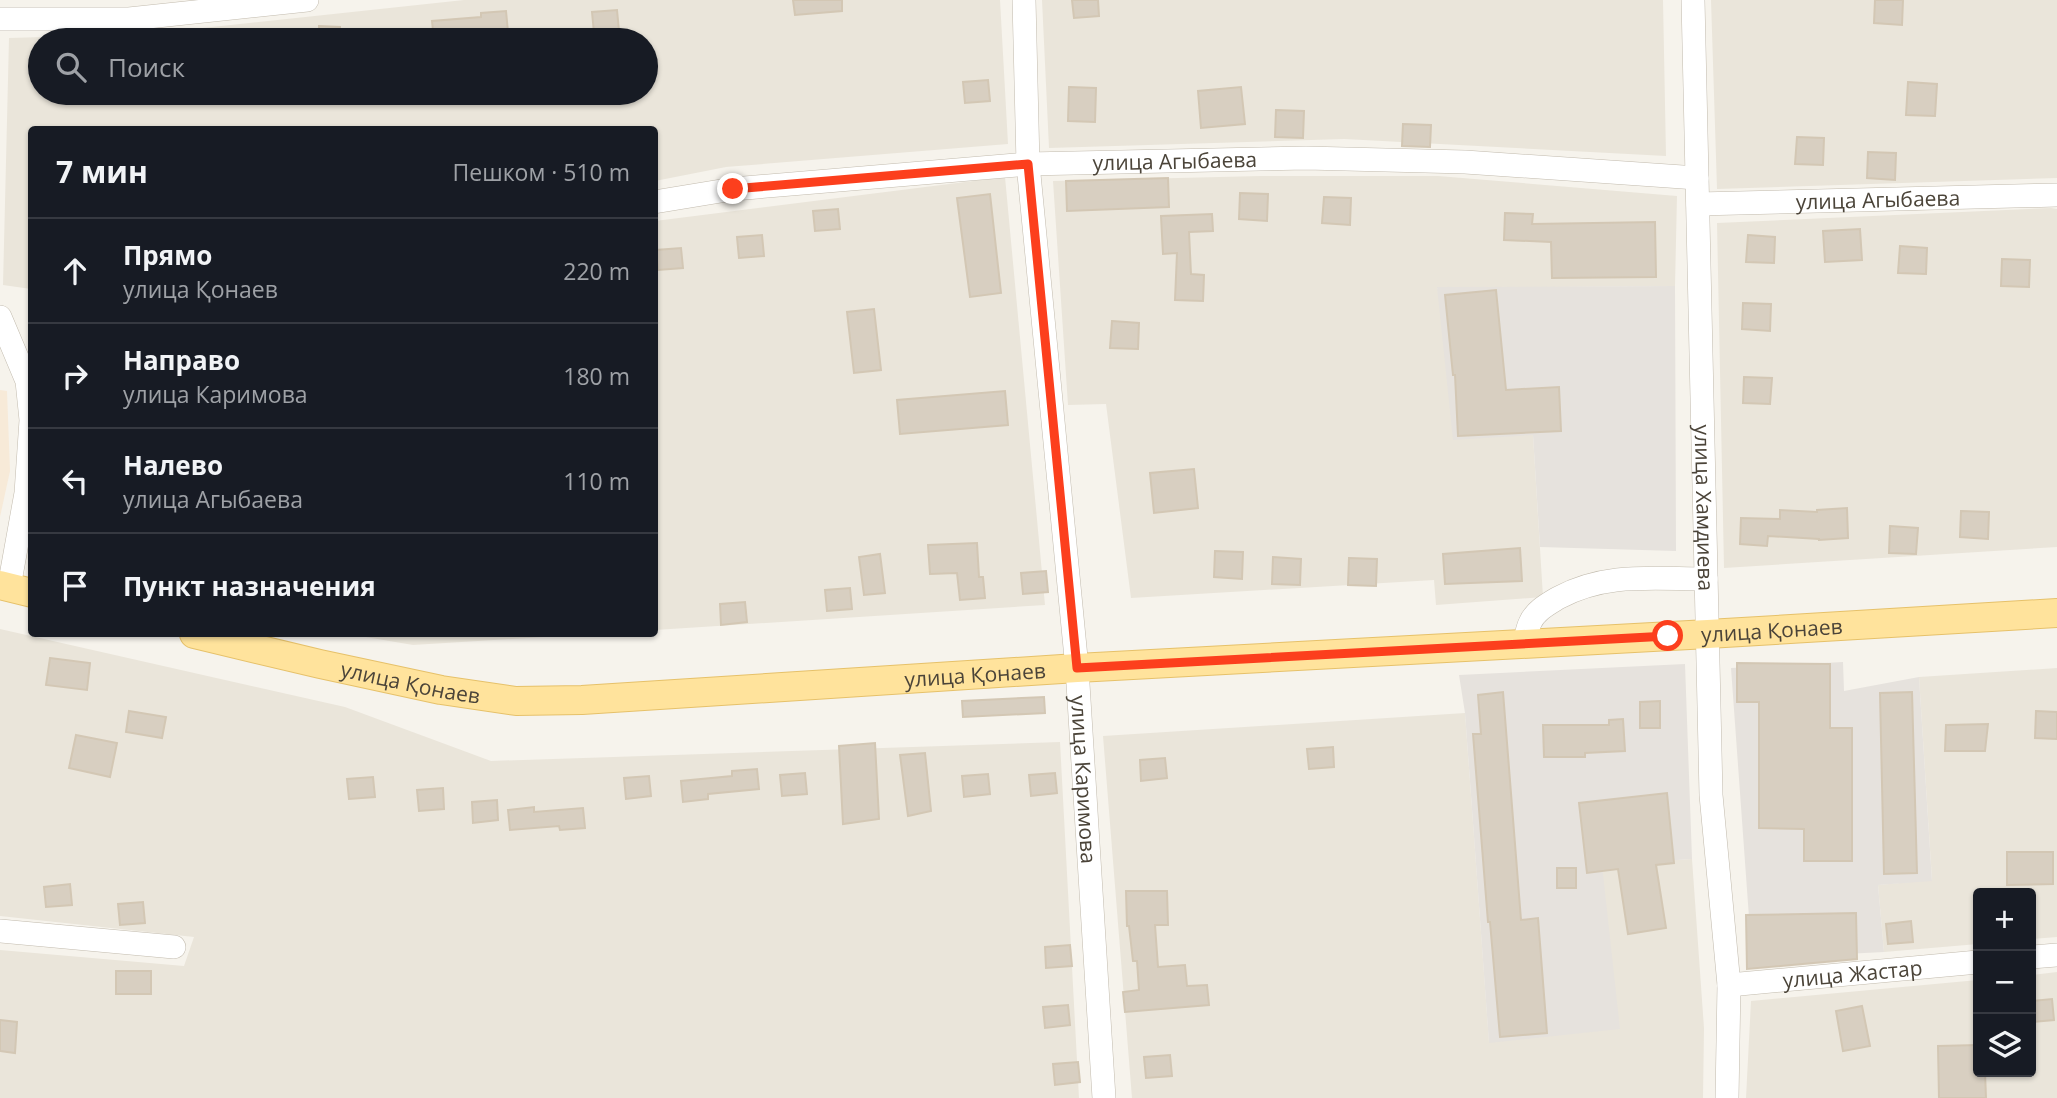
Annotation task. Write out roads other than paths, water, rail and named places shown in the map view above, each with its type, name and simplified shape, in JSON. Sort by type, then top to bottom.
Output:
[{"type":"main road","name":"улица Қонаев","points":[[207,637],[441,690],[516,701],[582,700],[1077,668],[2057,613]]},
{"type":"street","points":[[0,19],[129,19],[307,0]]},
{"type":"street","name":"улица Каримова","points":[[1024,0],[1028,164],[1077,668],[1104,1098]]},
{"type":"street","name":"улица Хамдиева","points":[[1693,0],[1712,795],[1729,985],[1727,1098]]},
{"type":"street","name":"улица Агыбаева","points":[[658,201],[733,189],[1028,164],[1306,158],[1465,162],[1697,178]]},
{"type":"street","name":"улица Агыбаева","points":[[1698,205],[2057,195]]},
{"type":"street","points":[[0,317],[27,381],[28,391]]},
{"type":"street","points":[[13,588],[28,464]]},
{"type":"street","points":[[1524,644],[1531,621],[1545,606],[1576,589],[1616,579],[1706,579]]},
{"type":"street","points":[[0,931],[174,947]]},
{"type":"street","points":[[2036,957],[2057,955]]},
{"type":"street","name":"улица Жастар","points":[[1729,985],[1973,962]]}]
